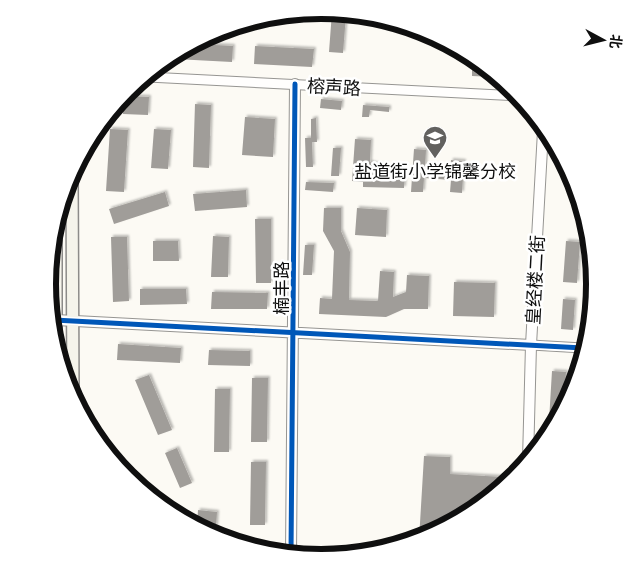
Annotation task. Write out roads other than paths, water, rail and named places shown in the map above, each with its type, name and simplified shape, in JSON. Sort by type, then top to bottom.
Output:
[{"type":"main road","points":[[72,194],[73,377]]},
{"type":"street","name":"榕声路","points":[[156,77],[507,95]]},
{"type":"street","name":"楠丰路","points":[[291,548],[296,84]]},
{"type":"street","name":"皇经楼二街","points":[[528,451],[531,345],[543,138]]},
{"type":"street","points":[[59,323],[72,321],[579,348]]},
{"type":"place","name":"盐道街小学锦馨分校","points":[[435,159]]}]
